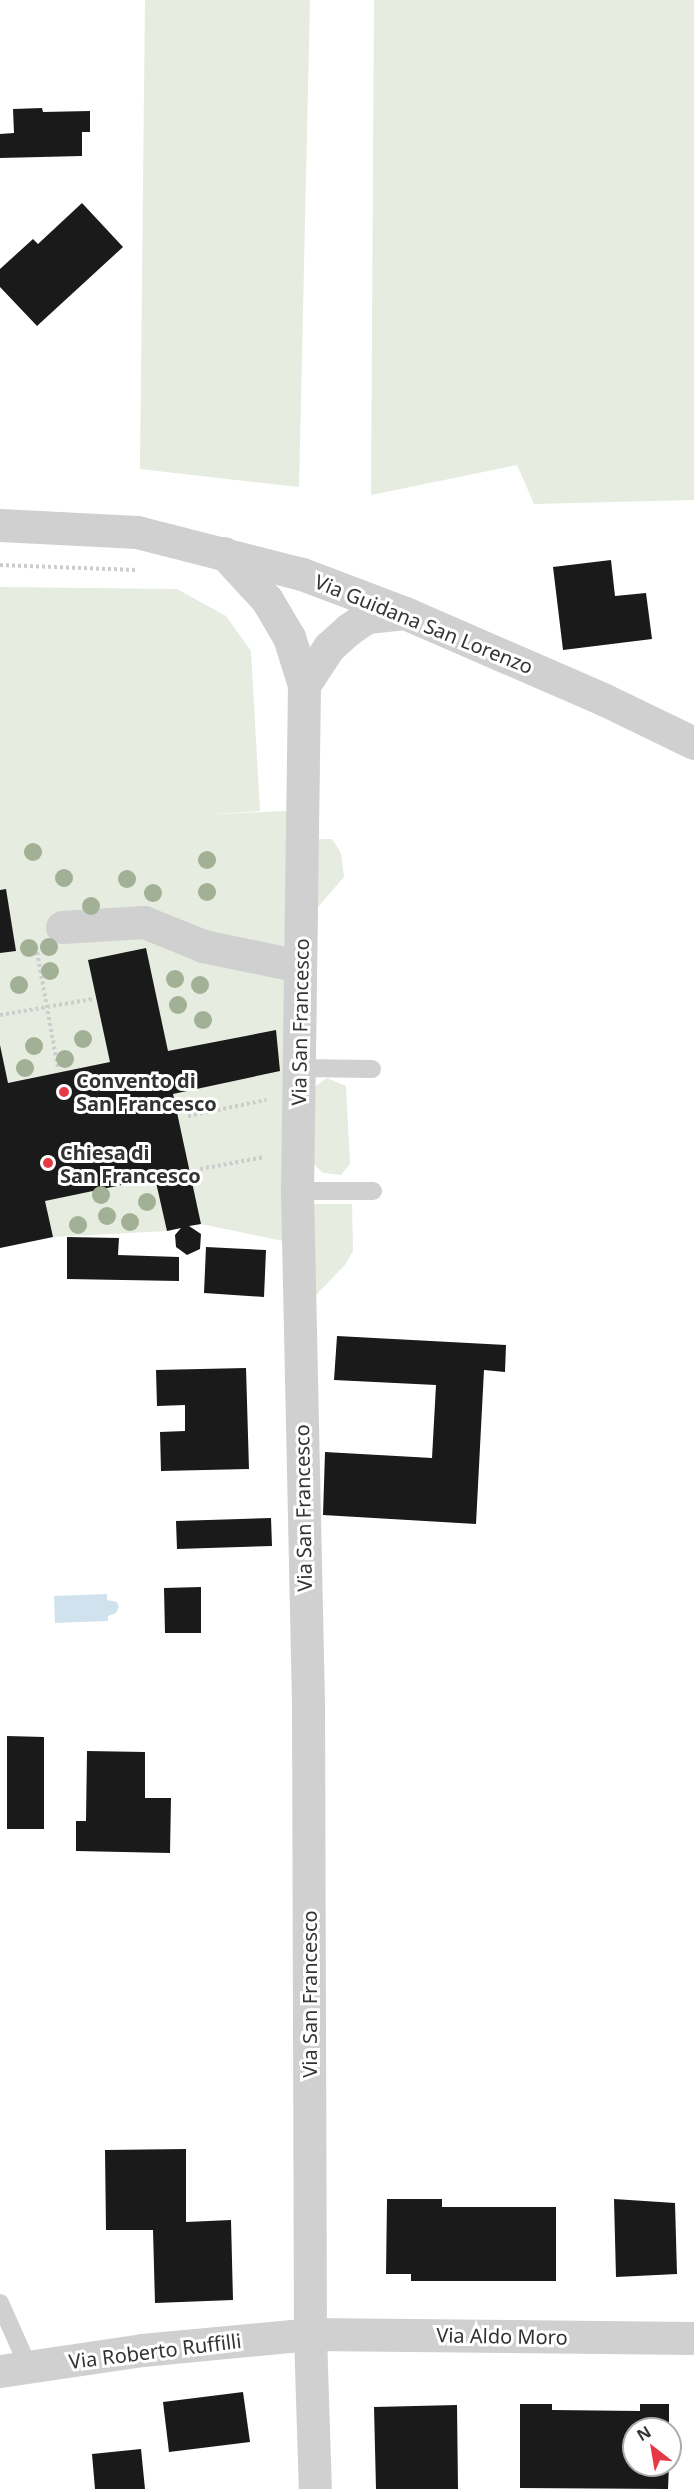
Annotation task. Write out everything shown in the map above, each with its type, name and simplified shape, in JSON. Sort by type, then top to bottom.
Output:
[{"type":"street","name":"Via Guidana San Lorenzo","points":[[0,525],[137,531],[302,574],[405,613],[605,700],[694,743]]},
{"type":"street","name":"Via San Francesco","points":[[224,553],[267,600],[290,638],[304,685],[297,1191],[298,1335],[308,1703],[310,2334],[315,2489]]},
{"type":"street","points":[[304,685],[329,647],[349,629],[367,617],[405,613]]},
{"type":"street","points":[[49,935],[144,922],[203,946],[300,966]]},
{"type":"street","name":"Via Aldo Moro","points":[[310,2334],[694,2338]]},
{"type":"street","name":"Via Roberto Ruffilli","points":[[14,2369],[142,2350],[310,2334]]},
{"type":"lane","points":[[299,1081],[372,1069]]},
{"type":"lane","points":[[297,1191],[373,1191]]},
{"type":"lane","points":[[0,2303],[14,2369]]},
{"type":"path","points":[[49,935],[47,1007],[58,1069]]},
{"type":"path","points":[[0,1015],[93,999]]},
{"type":"path","points":[[188,1116],[299,1081]]},
{"type":"path","points":[[200,1169],[298,1151]]},
{"type":"shaded area","points":[[145,0],[310,0],[299,487],[140,469]]},
{"type":"shaded area","points":[[374,0],[694,0],[694,500],[534,504],[517,465],[371,495]]},
{"type":"shaded area","points":[[0,587],[177,589],[226,616],[251,651],[260,811],[201,815],[303,810],[298,1244],[201,1224],[167,1231],[53,1237],[0,1248]]},
{"type":"shaded area","points":[[316,839],[332,839],[341,853],[344,877],[318,907],[316,1049],[313,1049]]},
{"type":"shaded area","points":[[327,1078],[346,1086],[350,1164],[341,1175],[323,1173],[314,1164],[313,1088]]},
{"type":"shaded area","points":[[311,1204],[352,1204],[353,1251],[345,1265],[310,1301]]},
{"type":"water","points":[[107,1594],[107,1600],[117,1602],[119,1607],[116,1613],[108,1616],[108,1621],[55,1623],[54,1596]]},
{"type":"building","points":[[42,108],[43,112],[90,111],[90,132],[82,132],[82,156],[0,158],[0,134],[14,133],[13,109]]},
{"type":"building","points":[[82,203],[123,247],[37,326],[0,287],[0,269],[33,239],[38,244]]},
{"type":"building","points":[[611,560],[615,596],[646,593],[652,639],[563,650],[553,567]]},
{"type":"building","points":[[6,889],[16,951],[0,953],[0,890]]},
{"type":"building","name":"Convento di San Francesco","points":[[146,948],[168,1051],[276,1030],[280,1071],[173,1094],[201,1224],[189,1226],[201,1234],[200,1249],[187,1255],[176,1247],[175,1235],[181,1228],[167,1231],[155,1178],[45,1201],[53,1237],[0,1248],[0,1045],[8,1083],[110,1062],[88,960]]},
{"type":"building","points":[[67,1237],[119,1238],[118,1255],[179,1257],[179,1281],[67,1279]]},
{"type":"building","points":[[206,1247],[266,1250],[264,1297],[204,1293]]},
{"type":"building","points":[[337,1336],[506,1345],[505,1372],[484,1370],[476,1524],[323,1515],[325,1452],[432,1458],[436,1385],[334,1380]]},
{"type":"building","points":[[246,1368],[249,1469],[161,1471],[160,1432],[185,1431],[185,1405],[157,1406],[156,1370]]},
{"type":"building","points":[[271,1518],[272,1546],[177,1549],[176,1521]]},
{"type":"building","points":[[201,1587],[201,1633],[165,1633],[164,1588]]},
{"type":"building","points":[[7,1736],[44,1737],[44,1829],[7,1829]]},
{"type":"building","points":[[87,1751],[145,1752],[145,1798],[171,1798],[170,1853],[76,1851],[76,1821],[86,1821]]},
{"type":"building","points":[[186,2149],[186,2222],[231,2220],[233,2300],[155,2303],[153,2230],[106,2230],[105,2150]]},
{"type":"building","points":[[387,2199],[442,2199],[442,2207],[556,2207],[556,2281],[411,2281],[411,2274],[386,2274]]},
{"type":"building","points":[[614,2199],[675,2203],[677,2274],[616,2277]]},
{"type":"building","points":[[243,2392],[250,2442],[169,2452],[163,2402]]},
{"type":"building","points":[[520,2404],[552,2404],[552,2410],[640,2411],[640,2404],[669,2404],[669,2417],[622,2417],[622,2477],[668,2477],[668,2489],[520,2488]]},
{"type":"building","points":[[457,2405],[458,2489],[376,2489],[374,2407]]},
{"type":"building","points":[[141,2449],[145,2489],[95,2489],[92,2454]]},
{"type":"place","name":"Convento di San Francesco","points":[[64,1092]]},
{"type":"place","name":"Chiesa di San Francesco","points":[[48,1163]]}]
